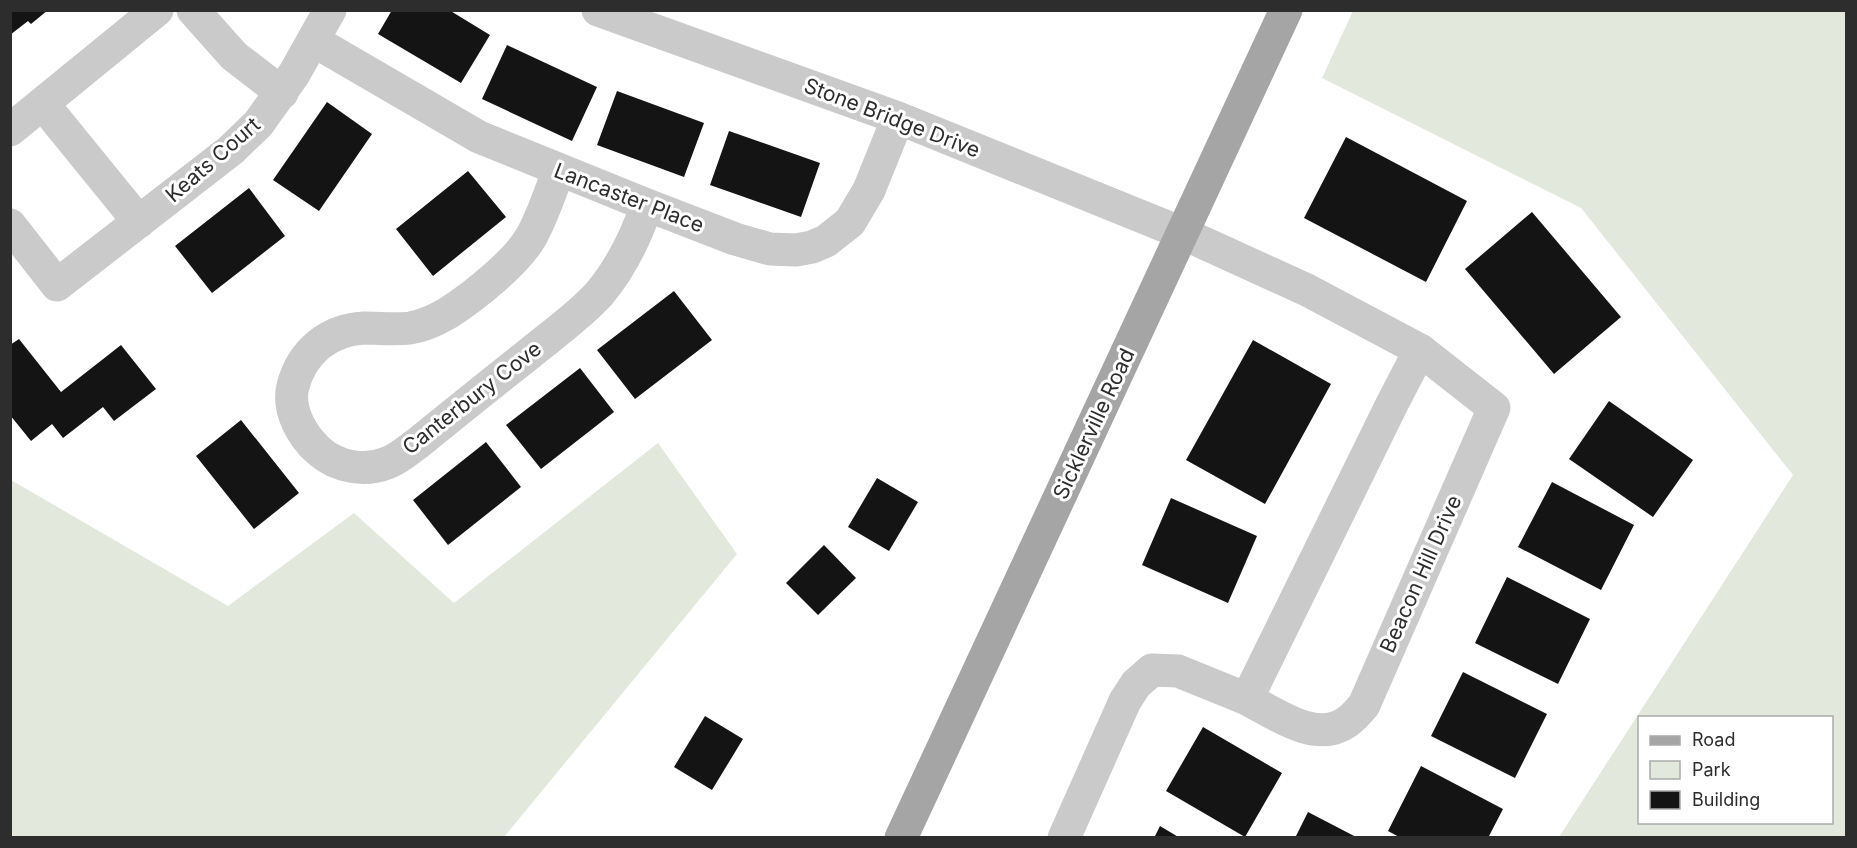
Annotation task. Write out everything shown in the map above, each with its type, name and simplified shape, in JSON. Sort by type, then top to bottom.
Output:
[{"type":"main road","name":"Sicklerville Road","points":[[901,837],[1286,10]]},
{"type":"street","points":[[10,130],[157,10]]},
{"type":"street","points":[[194,10],[234,56],[282,93]]},
{"type":"street","name":"Keats Court","points":[[10,225],[57,285],[231,150],[258,124],[282,93],[330,10]]},
{"type":"street","name":"Stone Bridge Drive","points":[[598,10],[898,118],[1182,233]]},
{"type":"street","name":"Lancaster Place","points":[[314,41],[479,137],[735,239],[770,249],[796,250],[812,247],[833,237],[850,222],[869,190],[898,118]]},
{"type":"street","points":[[43,104],[139,222]]},
{"type":"street","name":"Canterbury Cove","points":[[559,170],[536,228],[523,249],[515,259],[458,306],[423,325],[351,329],[324,339],[302,362],[292,391],[293,408],[305,435],[324,455],[348,466],[375,466],[397,458],[418,443],[598,295],[638,230],[647,205]]},
{"type":"street","name":"Beacon Hill Drive","points":[[1064,837],[1125,702],[1136,684],[1152,669],[1178,671],[1247,699],[1303,727],[1326,731],[1347,723],[1364,705],[1494,408],[1420,350],[1306,290],[1182,233]]},
{"type":"street","points":[[1247,699],[1386,414],[1420,350]]},
{"type":"green space","points":[[1353,11],[1846,11],[1846,837],[1559,837],[1793,475],[1581,208],[1322,78]]},
{"type":"green space","points":[[658,443],[737,554],[504,837],[11,837],[11,480],[228,606],[354,513],[454,603]]},
{"type":"building","points":[[10,10],[48,10],[31,24],[28,21],[10,35]]},
{"type":"building","points":[[392,10],[449,10],[490,35],[461,83],[378,34]]},
{"type":"building","points":[[507,45],[597,87],[572,141],[482,99]]},
{"type":"building","points":[[617,91],[704,123],[684,177],[597,145]]},
{"type":"building","points":[[327,102],[372,134],[319,211],[273,180]]},
{"type":"building","points":[[729,131],[820,163],[801,217],[710,185]]},
{"type":"building","points":[[1346,137],[1467,201],[1426,282],[1304,218]]},
{"type":"building","points":[[468,171],[506,217],[433,276],[396,229]]},
{"type":"building","points":[[249,188],[285,236],[212,293],[175,246]]},
{"type":"building","points":[[1532,212],[1621,317],[1554,374],[1465,269]]},
{"type":"building","points":[[674,291],[712,340],[635,399],[597,350]]},
{"type":"building","points":[[19,339],[61,392],[121,345],[156,389],[114,421],[103,407],[63,438],[52,424],[31,441],[10,415],[10,345]]},
{"type":"building","points":[[1253,340],[1331,384],[1265,504],[1186,460]]},
{"type":"building","points":[[580,368],[614,412],[541,469],[506,425]]},
{"type":"building","points":[[1609,401],[1693,460],[1653,517],[1569,459]]},
{"type":"building","points":[[241,420],[299,493],[254,529],[196,456]]},
{"type":"building","points":[[486,442],[521,487],[448,545],[413,500]]},
{"type":"building","points":[[877,478],[918,502],[889,551],[848,527]]},
{"type":"building","points":[[1552,482],[1634,525],[1601,590],[1518,547]]},
{"type":"building","points":[[1171,498],[1257,536],[1228,603],[1142,565]]},
{"type":"building","points":[[824,545],[856,578],[818,615],[786,583]]},
{"type":"building","points":[[1507,577],[1590,619],[1558,684],[1475,643]]},
{"type":"building","points":[[1463,672],[1547,714],[1515,778],[1431,736]]},
{"type":"building","points":[[705,716],[743,739],[712,790],[674,767]]},
{"type":"building","points":[[1203,727],[1282,773],[1245,837],[1166,791]]},
{"type":"building","points":[[1421,766],[1503,809],[1488,838],[1401,838],[1388,831]]},
{"type":"building","points":[[1308,812],[1358,838],[1295,838]]},
{"type":"building","points":[[1160,826],[1180,838],[1154,838]]}]
